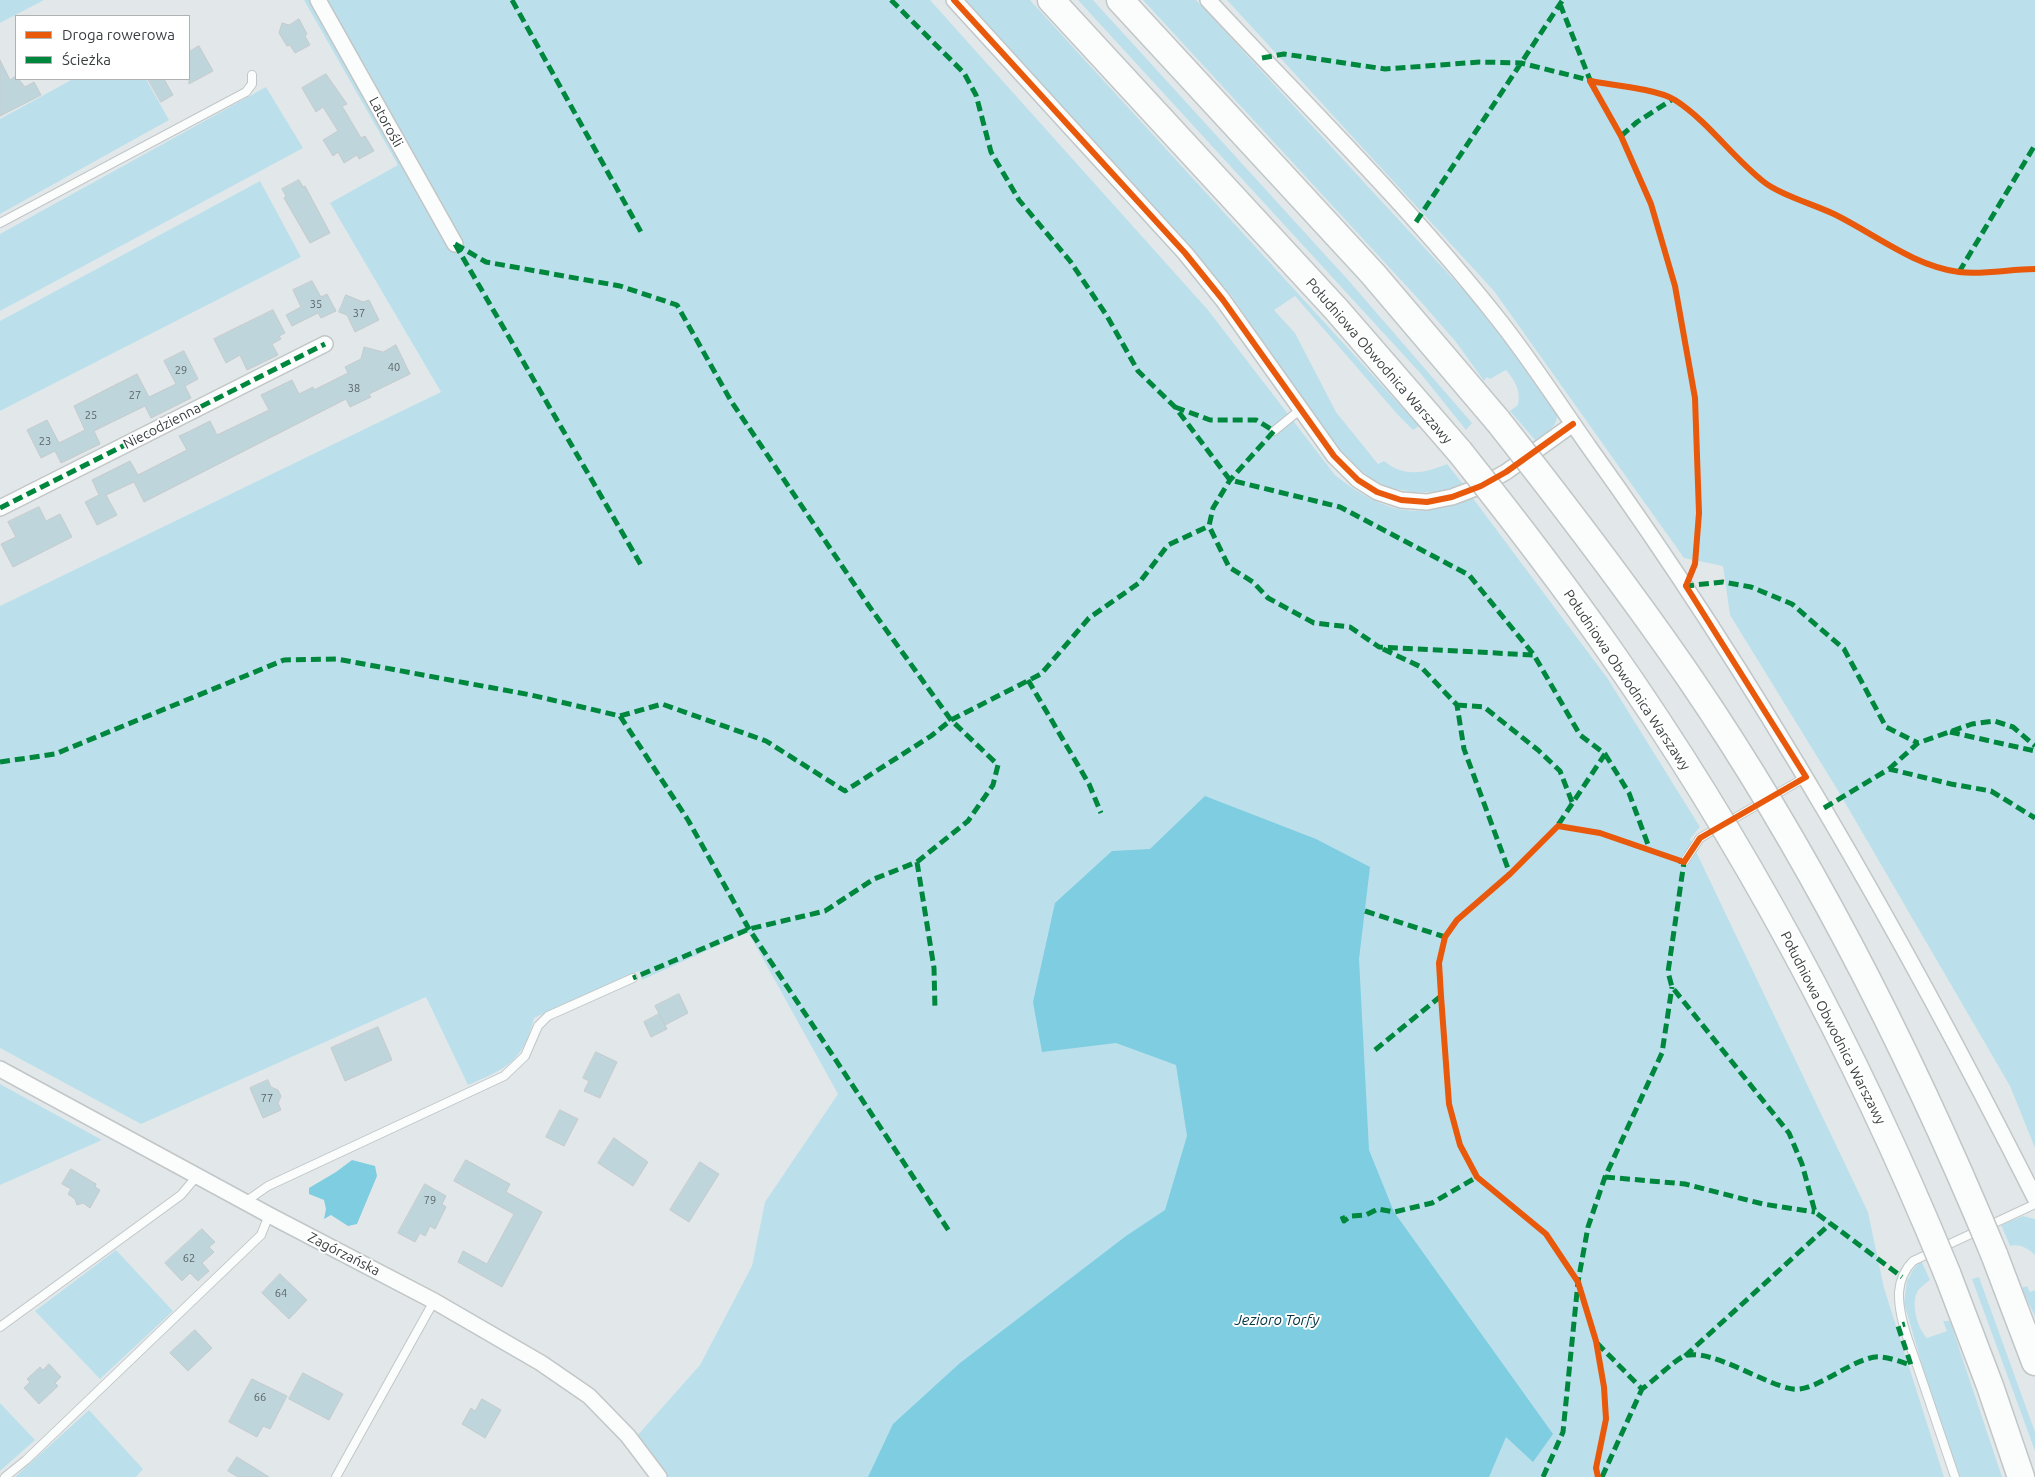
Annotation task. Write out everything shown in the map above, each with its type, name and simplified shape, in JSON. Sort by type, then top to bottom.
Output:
[{"type":"highway","name":"Południowa Obwodnica Warszawy","points":[[1052,0],[1336,309],[1460,452],[1547,564],[1610,650],[1666,735],[1733,841],[1815,986],[1866,1087],[1948,1273],[2022,1477]]},
{"type":"highway","points":[[1120,0],[1373,274],[1498,421],[1592,540],[1692,682],[1774,812],[1823,896],[1895,1033],[1958,1169],[1994,1254],[2035,1362]]},
{"type":"street","name":"Latorośli","points":[[318,0],[454,244]]},
{"type":"street","points":[[954,0],[1185,254],[1223,300],[1334,456],[1358,480],[1389,496],[1414,502],[1446,499],[1481,486],[1506,472],[1573,424]]},
{"type":"street","points":[[1208,0],[1416,222],[1467,281],[1514,341],[1686,586],[1806,777],[1902,946],[2035,1198]]},
{"type":"street","name":"Niecodzienna","points":[[0,508],[325,344]]},
{"type":"street","name":"Zagórzańska","points":[[0,1069],[269,1215],[434,1301],[541,1363],[589,1396],[628,1436],[659,1477]]},
{"type":"lane","points":[[0,223],[246,92],[252,84],[252,75]]},
{"type":"lane","points":[[1274,431],[1301,409]]},
{"type":"lane","points":[[1684,862],[1700,838],[1806,777]]},
{"type":"lane","points":[[245,1202],[268,1186],[504,1076],[525,1056],[538,1026],[548,1016],[633,978]]},
{"type":"lane","points":[[0,1328],[181,1195],[197,1176]]},
{"type":"lane","points":[[1955,1477],[1909,1341],[1900,1306],[1902,1277],[1906,1268],[1913,1262],[2035,1204]]},
{"type":"lane","points":[[5,1477],[26,1460],[261,1235],[269,1215]]},
{"type":"lane","points":[[336,1477],[434,1301]]},
{"type":"shaded area","points":[[0,0],[44,0],[15,15],[0,23]]},
{"type":"shaded area","points":[[304,0],[930,0],[1208,310],[1335,475],[1368,498],[1400,509],[1417,511],[1434,509],[1452,505],[1472,497],[1608,679],[1700,827],[1690,839],[1868,1212],[1884,1288],[1944,1477],[668,1477],[636,1437],[700,1365],[752,1266],[765,1202],[838,1094],[748,932],[642,980],[639,971],[534,1018],[525,1045],[512,1062],[493,1074],[468,1085],[426,997],[141,1124],[0,1048],[0,606],[441,392],[330,203],[398,165]]},
{"type":"shaded area","points":[[964,0],[1030,0],[1419,426],[1413,430],[1398,415],[1295,296],[1274,310],[1295,333],[1336,412],[1378,464],[1384,461],[1399,470],[1415,472],[1430,470],[1447,464],[1463,484],[1439,492],[1413,492],[1390,488],[1371,479],[1353,464],[1332,441],[1231,295]]},
{"type":"shaded area","points":[[1078,0],[1093,0],[1349,281],[1472,423],[1466,430],[1421,374]]},
{"type":"shaded area","points":[[1143,0],[1196,0],[1469,296],[1515,354],[1557,413],[1556,423],[1550,429],[1535,440],[1510,411],[1518,405],[1519,395],[1515,382],[1506,370],[1490,379],[1487,377],[1484,381],[1456,342],[1422,303]]},
{"type":"shaded area","points":[[1227,0],[2035,0],[2035,1148],[2010,1086],[1837,789],[1730,615],[1723,566],[1684,558],[1494,291]]},
{"type":"shaded area","points":[[71,80],[147,80],[169,120],[0,214],[0,119]]},
{"type":"shaded area","points":[[266,87],[303,148],[0,311],[0,234]]},
{"type":"shaded area","points":[[260,181],[301,257],[0,411],[0,321]]},
{"type":"shaded area","points":[[0,1084],[102,1140],[0,1185]]},
{"type":"shaded area","points":[[2023,1216],[2035,1219],[2035,1255],[2024,1247],[2010,1246],[2001,1225]]},
{"type":"shaded area","points":[[116,1250],[173,1311],[100,1379],[35,1311]]},
{"type":"shaded area","points":[[1921,1260],[1930,1280],[1920,1288],[1916,1295],[1915,1312],[1919,1324],[1927,1338],[1947,1331],[1943,1321],[1950,1321],[2002,1477],[1960,1477],[1934,1406],[1904,1303],[1907,1281]]},
{"type":"shaded area","points":[[1979,1277],[2035,1432],[2035,1451],[1972,1279]]},
{"type":"shaded area","points":[[2027,1286],[2030,1292],[2035,1290],[2035,1316],[2021,1288]]},
{"type":"shaded area","points":[[0,1403],[35,1440],[0,1471]]},
{"type":"shaded area","points":[[89,1410],[143,1469],[136,1477],[15,1477]]},
{"type":"water","name":"Jezioro Torfy","points":[[1205,796],[1316,839],[1370,867],[1359,959],[1369,1150],[1394,1212],[1553,1434],[1533,1462],[1506,1437],[1489,1477],[868,1477],[893,1424],[960,1363],[1126,1236],[1165,1210],[1187,1136],[1176,1065],[1116,1043],[1042,1052],[1033,1002],[1055,903],[1112,851],[1150,849]]},
{"type":"water","points":[[352,1160],[375,1166],[377,1176],[357,1224],[348,1226],[331,1215],[324,1219],[326,1209],[324,1200],[309,1194],[309,1188]]},
{"type":"building","points":[[299,19],[307,34],[305,36],[310,45],[295,53],[290,45],[287,46],[279,33],[282,23],[289,25]]},
{"type":"building","points":[[199,46],[213,71],[189,84],[190,80],[190,51]]},
{"type":"building","points":[[0,60],[10,80],[15,77],[15,80],[19,80],[25,87],[34,82],[41,95],[0,116]]},
{"type":"building","points":[[326,74],[347,104],[342,106],[361,138],[365,136],[374,151],[359,159],[357,155],[344,163],[338,152],[333,156],[323,140],[338,131],[323,107],[316,112],[302,88]]},
{"type":"building","points":[[149,80],[165,80],[173,95],[161,102]]},
{"type":"building","points":[[299,180],[303,187],[305,186],[330,233],[310,243],[284,198],[286,196],[282,189]]},
{"type":"building","points":[[312,281],[321,297],[327,294],[336,311],[321,318],[318,313],[292,326],[286,315],[301,307],[293,290]]},
{"type":"building","points":[[346,295],[363,302],[369,300],[379,320],[355,332],[347,315],[339,312]]},
{"type":"building","points":[[273,310],[285,333],[279,336],[281,339],[272,344],[278,355],[247,370],[240,355],[226,363],[214,339]]},
{"type":"building","points":[[396,345],[410,374],[369,394],[371,397],[350,407],[346,399],[144,502],[134,482],[106,495],[117,515],[97,525],[85,502],[99,495],[92,480],[130,461],[138,475],[187,450],[179,436],[210,421],[217,435],[269,410],[261,395],[292,380],[299,394],[313,387],[314,390],[348,373],[345,367],[361,359],[364,347],[383,352]]},
{"type":"building","points":[[184,351],[198,379],[185,386],[191,398],[151,418],[145,406],[94,431],[100,444],[61,463],[55,451],[41,458],[27,430],[47,420],[59,443],[85,430],[74,406],[137,374],[149,397],[176,384],[164,361]]},
{"type":"building","points":[[39,507],[46,521],[60,514],[72,537],[13,567],[1,544],[16,537],[8,522]]},
{"type":"building","points":[[679,994],[688,1013],[665,1025],[655,1006]]},
{"type":"building","points":[[659,1014],[667,1029],[651,1037],[644,1022]]},
{"type":"building","points":[[378,1027],[392,1060],[345,1081],[331,1048]]},
{"type":"building","points":[[596,1052],[617,1062],[600,1098],[584,1091],[589,1081],[583,1078]]},
{"type":"building","points":[[268,1080],[271,1087],[278,1090],[281,1096],[278,1103],[281,1110],[263,1118],[250,1088]]},
{"type":"building","points":[[560,1110],[578,1119],[564,1146],[546,1137]]},
{"type":"building","points":[[614,1138],[648,1162],[633,1186],[598,1163]]},
{"type":"building","points":[[466,1160],[510,1184],[506,1192],[542,1212],[502,1287],[458,1262],[463,1251],[487,1264],[514,1214],[454,1181]]},
{"type":"building","points":[[700,1162],[719,1174],[689,1222],[670,1210]]},
{"type":"building","points":[[71,1169],[96,1184],[95,1187],[100,1190],[90,1208],[83,1203],[77,1205],[75,1199],[68,1194],[71,1189],[62,1184]]},
{"type":"building","points":[[425,1184],[446,1196],[442,1204],[446,1207],[435,1229],[430,1226],[425,1236],[420,1233],[415,1242],[398,1233]]},
{"type":"building","points":[[202,1229],[215,1242],[209,1247],[214,1252],[202,1263],[209,1271],[198,1281],[190,1273],[182,1281],[165,1263]]},
{"type":"building","points":[[280,1274],[307,1300],[289,1319],[262,1293]]},
{"type":"building","points":[[195,1330],[212,1348],[188,1371],[170,1353]]},
{"type":"building","points":[[49,1364],[61,1377],[55,1383],[58,1386],[39,1404],[24,1388],[30,1382],[27,1379],[40,1367],[43,1370]]},
{"type":"building","points":[[303,1373],[343,1394],[329,1420],[289,1399]]},
{"type":"building","points":[[252,1379],[287,1396],[270,1429],[263,1426],[257,1437],[229,1422]]},
{"type":"building","points":[[482,1399],[501,1410],[485,1438],[462,1424],[471,1408],[475,1411]]},
{"type":"building","points":[[237,1457],[269,1477],[238,1477],[228,1471]]},
{"type":"marked path","points":[[512,0],[641,232]]},
{"type":"marked path","points":[[891,0],[964,73],[976,95],[991,152],[1019,200],[1070,261],[1107,316],[1138,371],[1175,407],[1230,480],[1340,507],[1469,575],[1534,655],[1580,735],[1605,754],[1556,828]]},
{"type":"marked path","points":[[1416,222],[1562,1]]},
{"type":"marked path","points":[[1560,4],[1592,85]]},
{"type":"marked path","points":[[1262,58],[1284,54],[1385,69],[1480,62],[1521,63],[1593,81]]},
{"type":"marked path","points":[[1621,136],[1637,122],[1673,99]]},
{"type":"marked path","points":[[1959,272],[2035,145]]},
{"type":"marked path","points":[[455,244],[486,262],[620,286],[677,305],[731,401],[869,606],[951,720],[998,765],[993,785],[968,821],[917,862],[874,879],[825,911],[749,929],[633,978]]},
{"type":"marked path","points":[[455,244],[641,565]]},
{"type":"marked path","points":[[0,508],[325,344]]},
{"type":"marked path","points":[[1175,407],[1210,420],[1256,420],[1274,431],[1230,480],[1213,508],[1209,526],[1229,567],[1253,582],[1268,598],[1314,623],[1350,627],[1379,647],[1534,655]]},
{"type":"marked path","points":[[0,762],[55,754],[284,660],[337,659],[531,695],[620,716],[662,704],[766,741],[845,791],[931,736],[951,720],[1041,674],[1089,618],[1139,583],[1168,545],[1209,526]]},
{"type":"marked path","points":[[1686,584],[1686,586],[1723,582],[1751,587],[1792,604],[1844,649],[1886,727],[1918,743]]},
{"type":"marked path","points":[[1383,649],[1421,667],[1457,705],[1464,749],[1510,874]]},
{"type":"marked path","points":[[1028,680],[1089,784],[1101,813]]},
{"type":"marked path","points":[[1457,705],[1484,707],[1538,750],[1560,771],[1572,802]]},
{"type":"marked path","points":[[620,716],[688,820],[749,929],[951,1234]]},
{"type":"marked path","points":[[1889,769],[1918,743],[1972,724],[1994,721],[2013,727],[2035,746]]},
{"type":"marked path","points":[[1950,732],[2035,751]]},
{"type":"marked path","points":[[1605,754],[1629,793],[1650,850]]},
{"type":"marked path","points":[[1824,808],[1889,769],[1951,784],[1991,791],[2035,818]]},
{"type":"marked path","points":[[1679,861],[1684,862],[1668,972],[1672,987],[1789,1133],[1802,1164],[1815,1212],[1902,1277]]},
{"type":"marked path","points":[[917,862],[934,968],[935,1010]]},
{"type":"marked path","points":[[1365,911],[1445,937]]},
{"type":"marked path","points":[[1543,1477],[1563,1432],[1578,1282],[1588,1227],[1605,1177],[1662,1053],[1672,987]]},
{"type":"marked path","points":[[1375,1050],[1441,996]]},
{"type":"marked path","points":[[1342,1216],[1344,1221],[1351,1216],[1366,1215],[1378,1209],[1394,1212],[1432,1203],[1477,1177]]},
{"type":"marked path","points":[[1605,1177],[1685,1184],[1763,1204],[1815,1212]]},
{"type":"marked path","points":[[1685,1356],[1830,1224]]},
{"type":"marked path","points":[[1597,1343],[1642,1389],[1680,1358],[1695,1355],[1723,1361],[1781,1386],[1802,1389],[1825,1380],[1860,1361],[1871,1358],[1881,1357],[1911,1365],[1898,1326],[1905,1324]]},
{"type":"marked path","points":[[1602,1477],[1642,1389]]},
{"type":"cycle path","points":[[954,0],[1185,253],[1223,300],[1334,456],[1358,480],[1377,492],[1401,500],[1427,502],[1452,497],[1481,486],[1506,472],[1573,424]]},
{"type":"cycle path","points":[[1590,81],[1621,136],[1651,204],[1675,286],[1695,398],[1699,513],[1695,564],[1686,586],[1806,777],[1700,838],[1684,862],[1600,833],[1558,826],[1510,874],[1457,920],[1445,937],[1439,963],[1441,996],[1449,1104],[1460,1145],[1477,1177],[1546,1234],[1578,1282],[1596,1341],[1604,1387],[1606,1419],[1596,1468],[1598,1477]]},
{"type":"cycle path","points":[[1590,81],[1646,90],[1675,100],[1699,119],[1741,162],[1771,187],[1836,215],[1911,257],[1942,269],[1968,273],[2035,269]]}]
